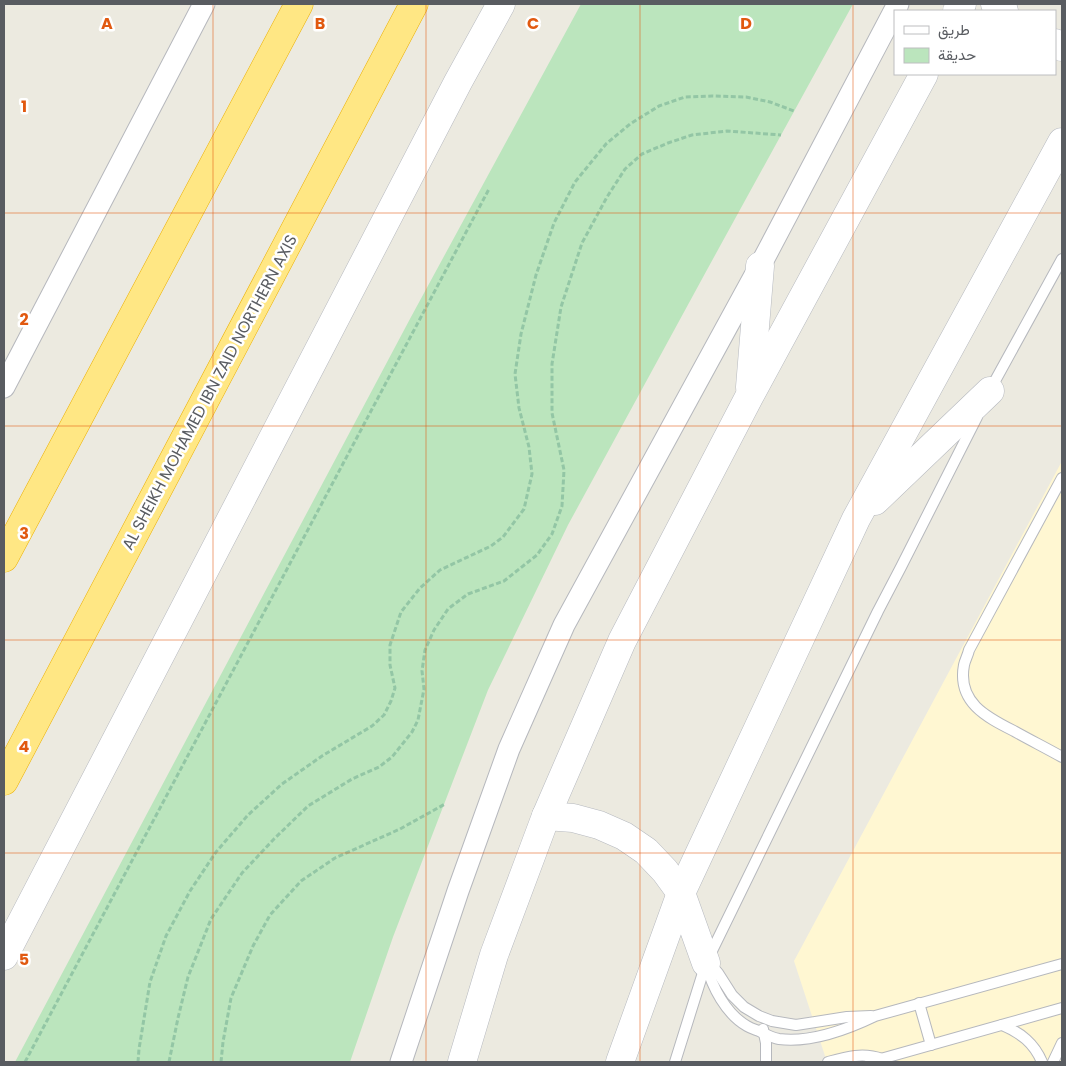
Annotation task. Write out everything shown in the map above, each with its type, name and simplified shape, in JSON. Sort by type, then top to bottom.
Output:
[{"type":"highway","points":[[4,558],[299,4]]},
{"type":"highway","name":"AL SHEIKH MOHAMED IBN ZAID NORTHERN AXIS","points":[[4,781],[414,4]]},
{"type":"street","points":[[4,386],[204,4]]},
{"type":"street","points":[[4,956],[501,4]]},
{"type":"street","points":[[401,1062],[458,891],[509,749],[564,625],[760,266],[894,12]]},
{"type":"street","points":[[462,1062],[494,955],[546,816],[622,641],[749,397],[923,75]]},
{"type":"street","points":[[620,1062],[681,893],[856,519],[1062,142]]},
{"type":"street","points":[[749,397],[760,266]]},
{"type":"street","points":[[856,519],[990,391]]},
{"type":"street","points":[[546,816],[573,818],[599,825],[624,836],[646,851],[666,871],[681,893],[706,963]]},
{"type":"lane","points":[[675,1062],[706,963],[878,611],[990,391],[1062,259]]},
{"type":"lane","points":[[1062,478],[969,650],[964,665],[963,681],[972,703],[989,718],[1062,757]]},
{"type":"lane","points":[[706,963],[718,973],[732,995],[744,1006],[758,1016],[772,1021],[796,1025],[847,1017],[874,1016]]},
{"type":"lane","points":[[706,963],[716,989],[728,1010],[747,1026],[778,1039],[802,1039],[838,1031],[874,1016],[1062,964]]},
{"type":"lane","points":[[920,1003],[931,1045]]},
{"type":"lane","points":[[870,1062],[883,1061],[931,1045],[1062,1008]]},
{"type":"lane","points":[[758,1016],[765,1034],[766,1062]]},
{"type":"lane","points":[[1002,1025],[1024,1036],[1033,1045],[1042,1062]]},
{"type":"lane","points":[[1053,1062],[1062,1043]]},
{"type":"lane","points":[[828,1062],[864,1055],[874,1056],[883,1061]]},
{"type":"path","points":[[138,1062],[138,1049],[150,982],[166,936],[190,891],[216,852],[248,815],[282,784],[322,756],[366,730],[384,715],[395,688],[390,665],[390,645],[400,612],[420,588],[440,570],[491,546],[503,537],[524,508],[532,474],[530,447],[519,408],[515,374],[521,334],[536,275],[554,224],[575,182],[606,144],[630,124],[658,106],[685,98],[712,96],[746,97],[770,102],[794,111]]},
{"type":"path","points":[[169,1062],[188,977],[211,918],[242,873],[308,806],[352,779],[379,767],[392,757],[412,732],[418,720],[424,689],[422,671],[425,650],[434,630],[448,609],[468,594],[504,581],[537,555],[552,534],[562,506],[564,470],[552,413],[552,364],[561,307],[582,244],[607,197],[625,169],[642,154],[668,142],[692,135],[727,131],[781,135]]},
{"type":"path","points":[[25,1062],[489,189]]},
{"type":"path","points":[[221,1062],[232,998],[253,946],[270,915],[301,881],[335,858],[400,829],[444,804]]},
{"type":"shaded area","points":[[1062,461],[1062,1062],[827,1062],[794,961]]},
{"type":"green space","points":[[581,4],[853,4],[568,525],[488,690],[393,937],[350,1062],[15,1062],[411,317]]}]
